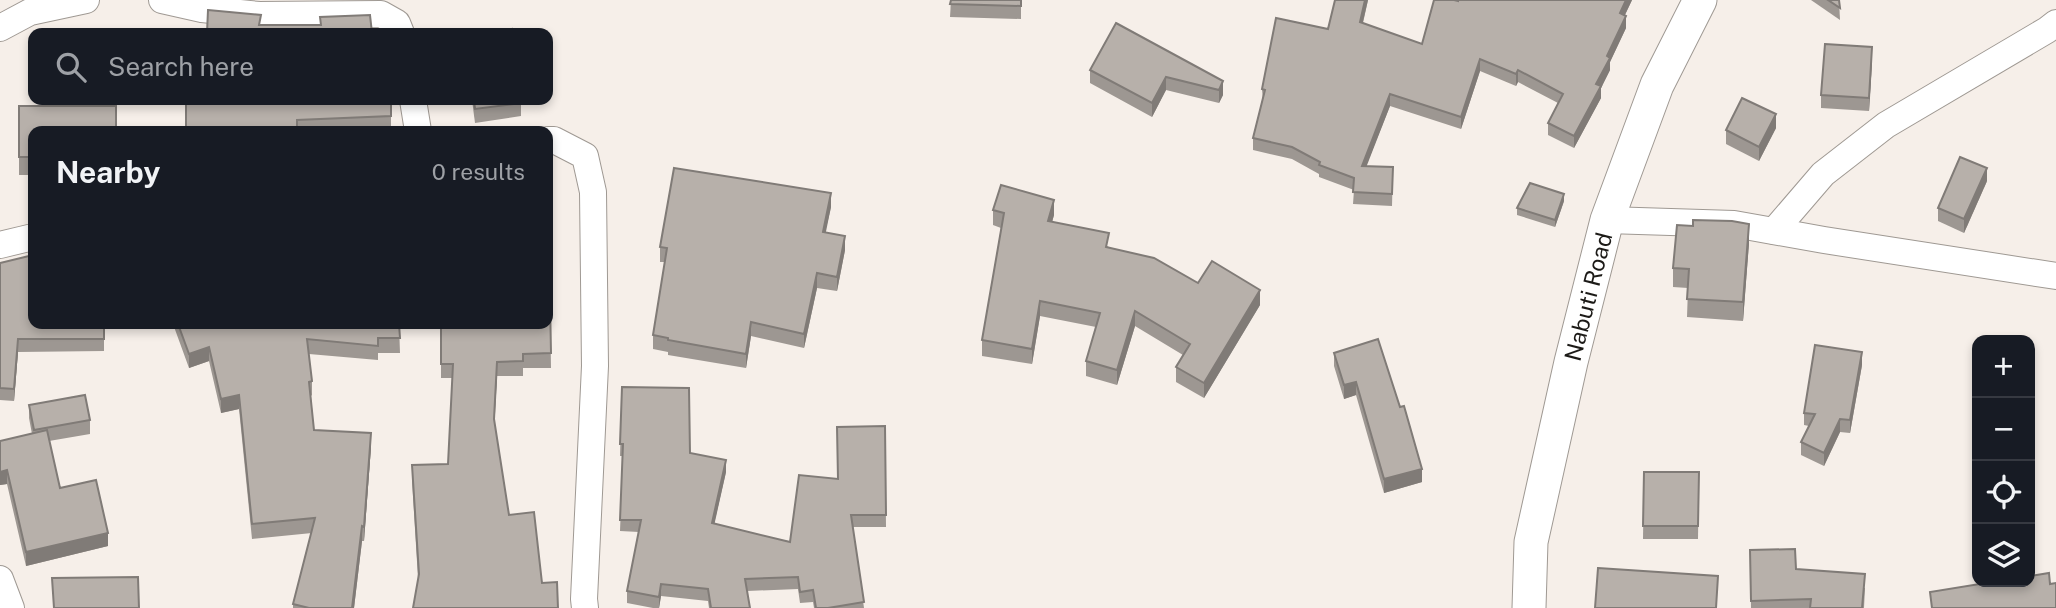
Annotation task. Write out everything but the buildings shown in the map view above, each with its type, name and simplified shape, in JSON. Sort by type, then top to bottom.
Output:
[{"type":"street","points":[[0,28],[30,12],[86,0]]},
{"type":"street","points":[[162,0],[202,9],[259,15],[381,14],[397,23],[399,28]]},
{"type":"street","name":"Nabuti Road","points":[[1529,608],[1531,542],[1571,362],[1607,220],[1657,85],[1700,0]]},
{"type":"street","points":[[1774,231],[1823,174],[1886,125],[2056,23]]},
{"type":"street","points":[[414,105],[417,126]]},
{"type":"street","points":[[553,140],[584,156],[593,192],[596,366],[585,608]]},
{"type":"street","points":[[1607,220],[1734,224],[2056,276]]},
{"type":"street","points":[[0,245],[28,238]]},
{"type":"street","points":[[0,579],[11,608]]}]
